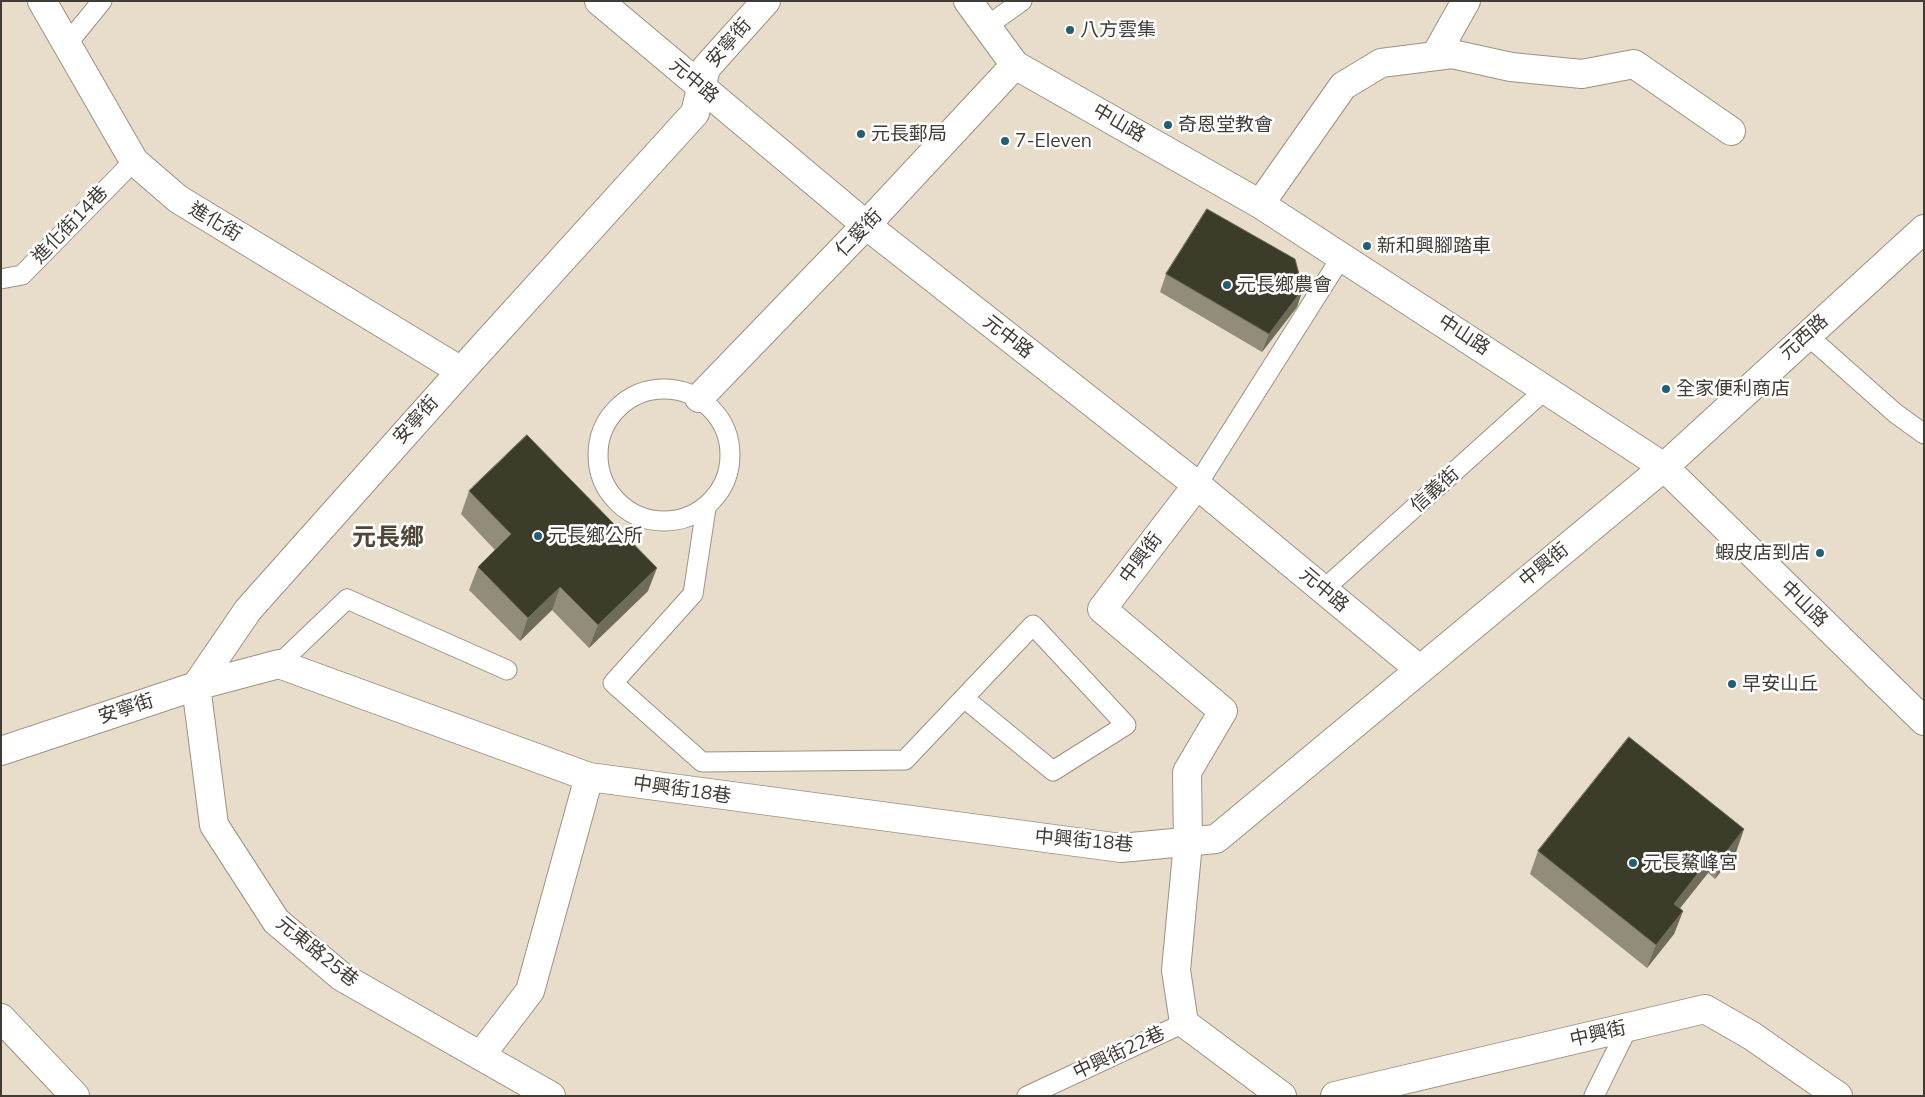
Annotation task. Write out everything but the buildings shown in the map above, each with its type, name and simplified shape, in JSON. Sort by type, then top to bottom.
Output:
[{"type":"street","name":"進化街","points":[[42,1],[134,161],[178,199],[461,370]]},
{"type":"street","name":"元中路","points":[[599,1],[866,225],[1197,486],[1419,669]]},
{"type":"street","name":"安寧街","points":[[1,750],[196,686],[248,610],[461,370],[694,113],[706,68],[766,1]]},
{"type":"street","name":"中山路","points":[[968,1],[1016,65],[1260,204],[1664,467],[1924,721]]},
{"type":"street","points":[[1436,56],[1466,1]]},
{"type":"street","points":[[1260,204],[1343,86],[1382,63],[1452,54],[1511,67],[1582,74],[1634,64],[1731,131]]},
{"type":"street","name":"仁愛街","points":[[699,398],[866,225],[1016,65]]},
{"type":"street","name":"元西路","points":[[1664,467],[1924,229]]},
{"type":"street","name":"中興街","points":[[1188,842],[1216,838],[1664,467]]},
{"type":"street","name":"中興街","points":[[1184,1023],[1176,970],[1188,842],[1187,772],[1223,711],[1102,609],[1197,486]]},
{"type":"street","points":[[196,686],[279,664]]},
{"type":"street","name":"中興街18巷","points":[[279,664],[589,777],[1121,848],[1188,842]]},
{"type":"street","name":"元東路25巷","points":[[196,686],[214,825],[276,921],[342,977],[550,1096]]},
{"type":"street","points":[[481,1055],[530,991],[589,777]]},
{"type":"street","name":"中興街","points":[[1335,1096],[1705,1009],[1752,1036],[1838,1096]]},
{"type":"street","points":[[1,1018],[75,1096]]},
{"type":"street","points":[[1184,1023],[1282,1096]]},
{"type":"lane","points":[[67,44],[102,1]]},
{"type":"lane","points":[[987,26],[1022,1]]},
{"type":"lane","name":"進化街14巷","points":[[1,280],[22,275],[134,161]]},
{"type":"lane","name":"中興街","points":[[1197,486],[1342,256]]},
{"type":"lane","points":[[1807,335],[1895,413],[1924,434]]},
{"type":"lane","points":[[674,388],[699,398],[718,414],[729,438],[731,464],[722,488],[706,508],[683,519],[658,522],[633,515],[614,499],[600,476],[597,449],[605,423],[622,403],[647,390],[674,388]]},
{"type":"lane","name":"信義街","points":[[1323,590],[1546,389]]},
{"type":"lane","points":[[706,508],[693,594],[612,683],[702,762],[905,760],[1033,625],[1126,725],[1053,771],[964,698]]},
{"type":"lane","points":[[279,664],[347,600],[507,670]]},
{"type":"lane","name":"中興街22巷","points":[[1026,1096],[1184,1023]]},
{"type":"lane","points":[[1594,1096],[1628,1027]]},
{"type":"place","name":"八方雲集","points":[[1070,30]]},
{"type":"place","name":"奇恩堂教會","points":[[1168,125]]},
{"type":"place","name":"元長郵局","points":[[861,134]]},
{"type":"place","name":"7-Eleven","points":[[1005,141]]},
{"type":"place","name":"新和興腳踏車","points":[[1367,246]]},
{"type":"place","name":"元長鄉農會","points":[[1227,285]]},
{"type":"place","name":"全家便利商店","points":[[1666,389]]},
{"type":"place","name":"元長鄉公所","points":[[538,536]]},
{"type":"place","name":"蝦皮店到店","points":[[1820,553]]},
{"type":"place","name":"早安山丘","points":[[1732,684]]},
{"type":"place","name":"元長鰲峰宮","points":[[1633,863]]},
{"type":"district","name":"元長鄉","points":[[388,538]]}]
